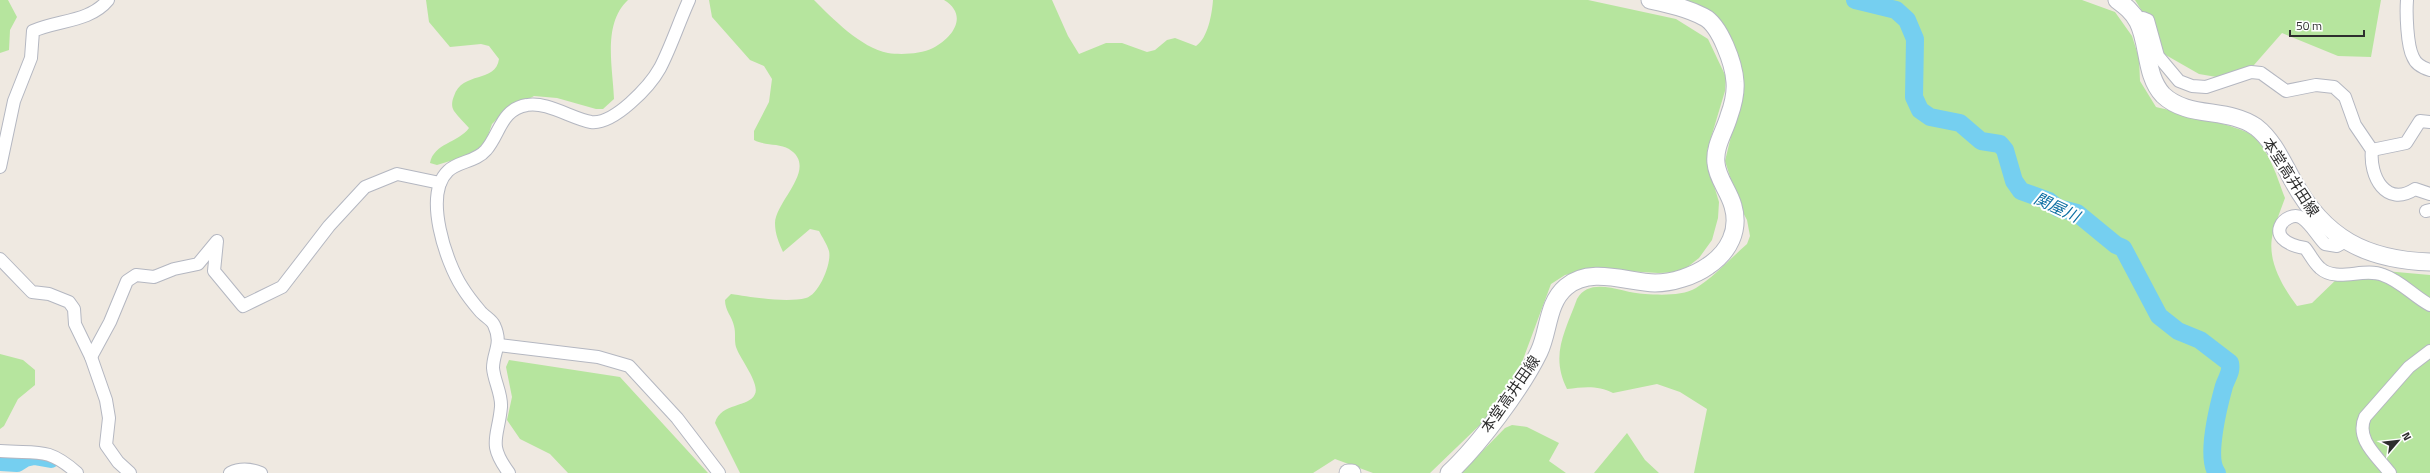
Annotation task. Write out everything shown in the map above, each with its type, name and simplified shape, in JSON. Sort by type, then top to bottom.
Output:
[{"type":"main road","name":"本堂高井田線","points":[[1449,473],[1500,413],[1521,383],[1540,350],[1557,298],[1566,287],[1584,277],[1634,279],[1656,283],[1686,277],[1708,266],[1724,254],[1733,238],[1736,225],[1733,206],[1715,163],[1719,139],[1729,119],[1735,94],[1735,80],[1721,36],[1714,25],[1704,17],[1650,0]]},
{"type":"main road","name":"本堂高井田線","points":[[2117,0],[2130,10],[2138,21],[2144,38],[2154,81],[2163,94],[2175,104],[2244,119],[2257,128],[2280,157],[2314,214],[2329,229],[2346,241],[2370,253],[2402,262],[2430,262]]},
{"type":"street","points":[[0,167],[14,101],[31,58],[33,31],[44,26],[92,14],[108,0]]},
{"type":"street","points":[[509,473],[498,458],[494,442],[501,406],[493,367],[499,345],[494,324],[480,311],[462,288],[448,260],[436,198],[440,183],[448,170],[479,156],[487,150],[500,123],[512,111],[528,104],[562,112],[593,122],[613,117],[622,111],[660,69],[689,0]]},
{"type":"street","points":[[2407,0],[2406,17],[2412,57],[2421,67],[2430,70]]},
{"type":"street","points":[[2138,21],[2143,18],[2148,20],[2158,56],[2164,66],[2179,81],[2192,86],[2206,87],[2252,72],[2261,73],[2286,91],[2316,85],[2334,87],[2345,97],[2355,126],[2372,150],[2370,164],[2375,180],[2384,189],[2394,194],[2407,194],[2415,189],[2430,194]]},
{"type":"street","points":[[2372,150],[2406,143],[2420,121],[2430,122]]},
{"type":"street","points":[[90,357],[110,322],[127,281],[136,275],[154,277],[174,268],[198,264],[218,241],[214,271],[243,306],[282,287],[329,226],[366,187],[397,174],[440,183]]},
{"type":"street","points":[[2346,241],[2338,246],[2325,244],[2302,218],[2295,216],[2282,222],[2280,231],[2281,238],[2286,244],[2305,248],[2319,267],[2328,273],[2365,272],[2382,274],[2398,281],[2430,305]]},
{"type":"street","points":[[0,259],[32,292],[48,294],[69,302],[74,309],[75,324],[90,357],[106,400],[109,418],[106,445],[130,473]]},
{"type":"street","points":[[499,345],[598,357],[629,366],[677,418],[719,473]]},
{"type":"street","points":[[2390,473],[2364,440],[2362,424],[2365,417],[2409,366],[2430,351]]},
{"type":"street","points":[[0,451],[40,452],[54,455],[76,473]]},
{"type":"street","points":[[230,473],[235,470],[253,469],[261,473]]},
{"type":"green space","points":[[0,0],[8,0],[17,17],[10,30],[9,50],[0,53]]},
{"type":"green space","points":[[426,0],[628,0],[620,10],[615,21],[612,34],[611,60],[614,99],[603,109],[596,109],[557,98],[534,96],[503,113],[492,124],[484,147],[479,152],[437,165],[430,163],[432,156],[436,151],[459,137],[469,128],[452,107],[454,96],[458,88],[464,83],[486,75],[492,71],[497,66],[499,59],[489,46],[481,44],[450,47],[429,22]]},
{"type":"green space","points":[[709,0],[814,0],[857,39],[878,50],[899,54],[917,53],[933,48],[940,44],[952,32],[957,19],[956,12],[952,6],[944,0],[1052,0],[1068,36],[1079,54],[1106,43],[1122,43],[1147,52],[1155,50],[1167,40],[1175,38],[1196,46],[1204,37],[1206,32],[1212,12],[1213,0],[1588,0],[1676,19],[1708,39],[1726,77],[1725,91],[1707,151],[1708,166],[1719,202],[1718,218],[1712,240],[1699,258],[1681,272],[1658,273],[1594,269],[1565,275],[1551,284],[1518,373],[1484,421],[1430,473],[1373,473],[1335,459],[1313,473],[740,473],[715,423],[718,416],[723,412],[752,398],[756,389],[752,377],[736,347],[734,326],[726,307],[725,300],[731,294],[779,300],[806,298],[811,296],[824,278],[828,263],[829,251],[819,231],[810,229],[783,252],[776,235],[775,223],[777,214],[798,175],[800,165],[797,157],[789,149],[754,140],[754,131],[769,102],[772,79],[764,66],[750,60],[712,17]]},
{"type":"green space","points":[[1668,0],[2082,0],[2115,12],[2132,36],[2139,58],[2140,81],[2156,107],[2237,128],[2253,136],[2264,149],[2285,198],[2273,233],[2271,243],[2272,253],[2281,281],[2297,306],[2312,303],[2340,276],[2363,269],[2430,275],[2430,473],[1694,473],[1707,409],[1680,392],[1657,384],[1613,393],[1607,390],[1585,387],[1567,389],[1562,377],[1560,365],[1561,344],[1564,333],[1577,299],[1583,292],[1590,288],[1599,287],[1651,294],[1671,294],[1691,291],[1703,284],[1747,244],[1750,236],[1747,220],[1739,205],[1725,161],[1743,87],[1723,28]]},
{"type":"green space","points":[[2135,0],[2381,0],[2371,57],[2338,56],[2282,33],[2240,81],[2199,74],[2157,50],[2150,24]]},
{"type":"green space","points":[[0,354],[23,360],[35,370],[35,385],[18,399],[4,426],[0,429]]},
{"type":"green space","points":[[509,360],[620,377],[708,473],[568,473],[550,454],[520,439],[507,420],[512,397],[506,367]]},
{"type":"green space","points":[[1512,425],[1527,427],[1559,443],[1549,461],[1566,473],[1461,473],[1505,428]]},
{"type":"green space","points":[[1627,433],[1645,460],[1659,473],[1594,473]]},
{"type":"waterway","name":"関屋川","points":[[1855,0],[1896,10],[1907,20],[1915,39],[1914,97],[1920,110],[1930,117],[1960,123],[1981,141],[2000,144],[2005,150],[2014,181],[2021,191],[2049,201],[2058,208],[2077,213],[2116,245],[2123,248],[2159,316],[2178,331],[2200,340],[2230,363],[2230,372],[2224,386],[2214,431],[2212,456],[2217,473]]},
{"type":"waterway","points":[[0,462],[17,463],[25,458],[34,456],[51,459]]}]
